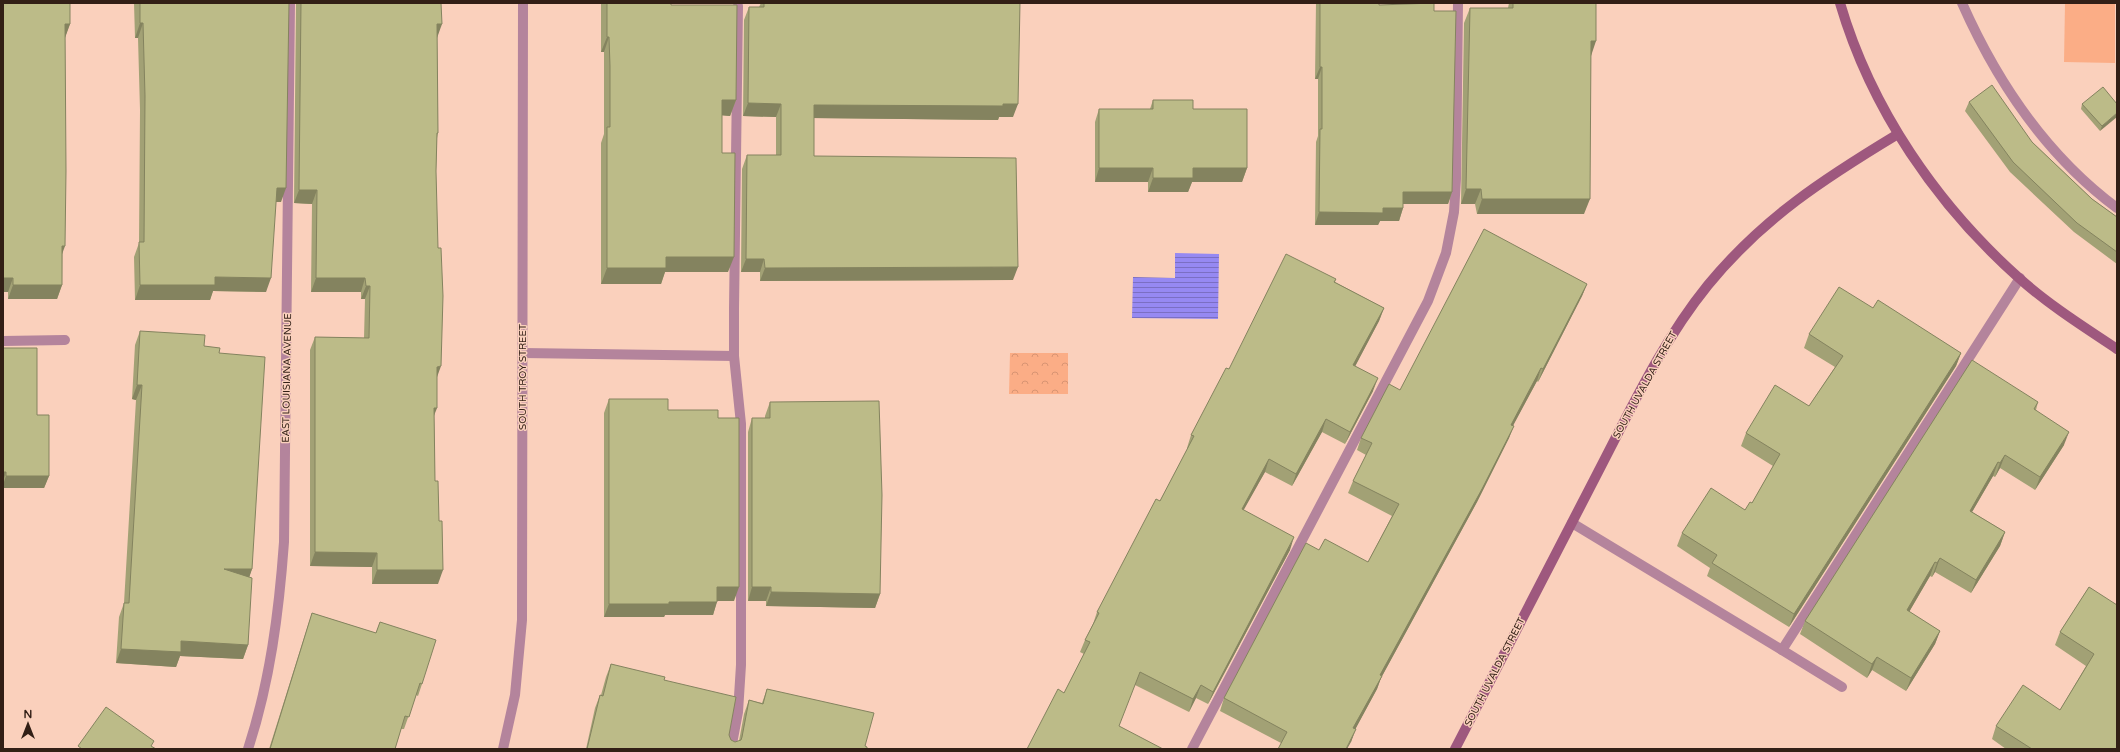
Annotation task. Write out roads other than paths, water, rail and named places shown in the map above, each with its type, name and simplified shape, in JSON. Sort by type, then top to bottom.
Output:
[{"type":"street","name":"EAST LOUISIANA AVENUE","points":[[248,749],[268,674],[280,590],[284,542],[290,3]]},
{"type":"street","name":"SOUTH TROY STREET","points":[[503,749],[515,695],[522,620],[523,3]]},
{"type":"street","points":[[1192,749],[1428,301],[1439,274],[1452,230],[1454,212],[1456,179],[1458,3]]},
{"type":"street","points":[[1840,3],[1866,72],[1883,108],[1898,134],[1923,170],[1957,214],[1991,251],[2020,278],[2063,313],[2117,349]]},
{"type":"street","points":[[1962,3],[1992,63],[2025,114],[2084,180],[2117,208]]},
{"type":"street","points":[[731,749],[738,712],[741,665],[741,424],[734,356],[738,6]]},
{"type":"street","name":"SOUTH UVALDA STREET","points":[[1455,749],[1653,367],[1687,313],[1708,285],[1756,234],[1788,205],[1842,168],[1898,134]]},
{"type":"street","points":[[1782,650],[2020,278]]},
{"type":"street","points":[[3,341],[65,340]]},
{"type":"street","points":[[523,353],[734,356]]},
{"type":"street","points":[[1572,523],[1842,687]]}]
